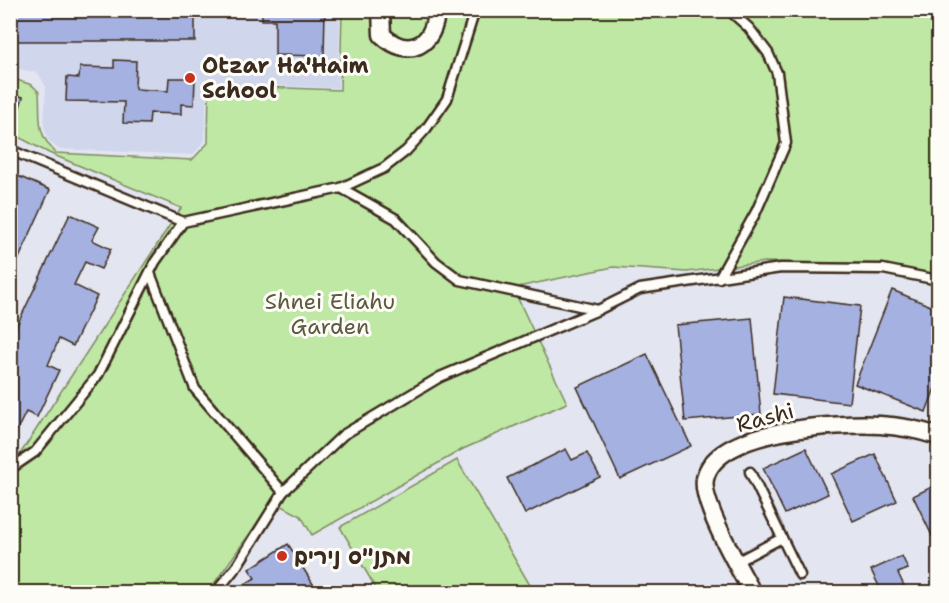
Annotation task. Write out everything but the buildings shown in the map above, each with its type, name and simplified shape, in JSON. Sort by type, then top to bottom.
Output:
[{"type":"street","points":[[381,10],[382,35],[392,44],[405,48],[419,45],[431,37],[435,26],[436,10]]},
{"type":"street","name":"Rashi","points":[[752,592],[736,562],[706,493],[704,481],[709,466],[721,454],[745,441],[791,430],[880,425],[939,436]]},
{"type":"lane","points":[[10,150],[183,222],[341,188],[384,168],[406,151],[426,129],[447,99],[475,10]]},
{"type":"lane","points":[[719,278],[756,212],[786,143],[777,73],[773,63],[749,27],[729,10]]},
{"type":"lane","points":[[341,188],[396,219],[436,262],[460,280],[598,310]]},
{"type":"lane","points":[[10,469],[35,452],[98,375],[150,273],[183,222]]},
{"type":"lane","points":[[216,592],[237,566],[283,492],[343,435],[440,377],[598,310],[640,289],[781,268],[883,269],[939,280]]},
{"type":"lane","points":[[150,273],[195,389],[283,492]]},
{"type":"lane","points":[[750,472],[800,575]]},
{"type":"lane","points":[[736,562],[782,538]]},
{"type":"shaded area","name":"Otzar Ha'Haim School","points":[[11,11],[340,11],[338,88],[207,83],[205,140],[193,155],[58,149],[48,140],[44,126],[46,87],[38,73],[11,67]]},
{"type":"green space","name":"Shnei Eliahu Garden","points":[[342,11],[938,11],[938,274],[880,265],[765,262],[687,272],[613,267],[513,288],[567,403],[463,449],[312,535],[301,516],[273,501],[208,592],[11,592],[11,468],[181,208],[49,153],[11,133],[11,122],[16,105],[23,97],[11,93],[11,78],[32,85],[39,92],[40,125],[49,145],[56,153],[192,160],[208,143],[209,85],[340,90]]},
{"type":"green space","points":[[457,460],[534,592],[378,592],[340,527]]},
{"type":"place","name":"Otzar Ha'Haim School","points":[[190,78]]},
{"type":"place","name":"מתנ\"ס נירים","points":[[282,556]]}]
